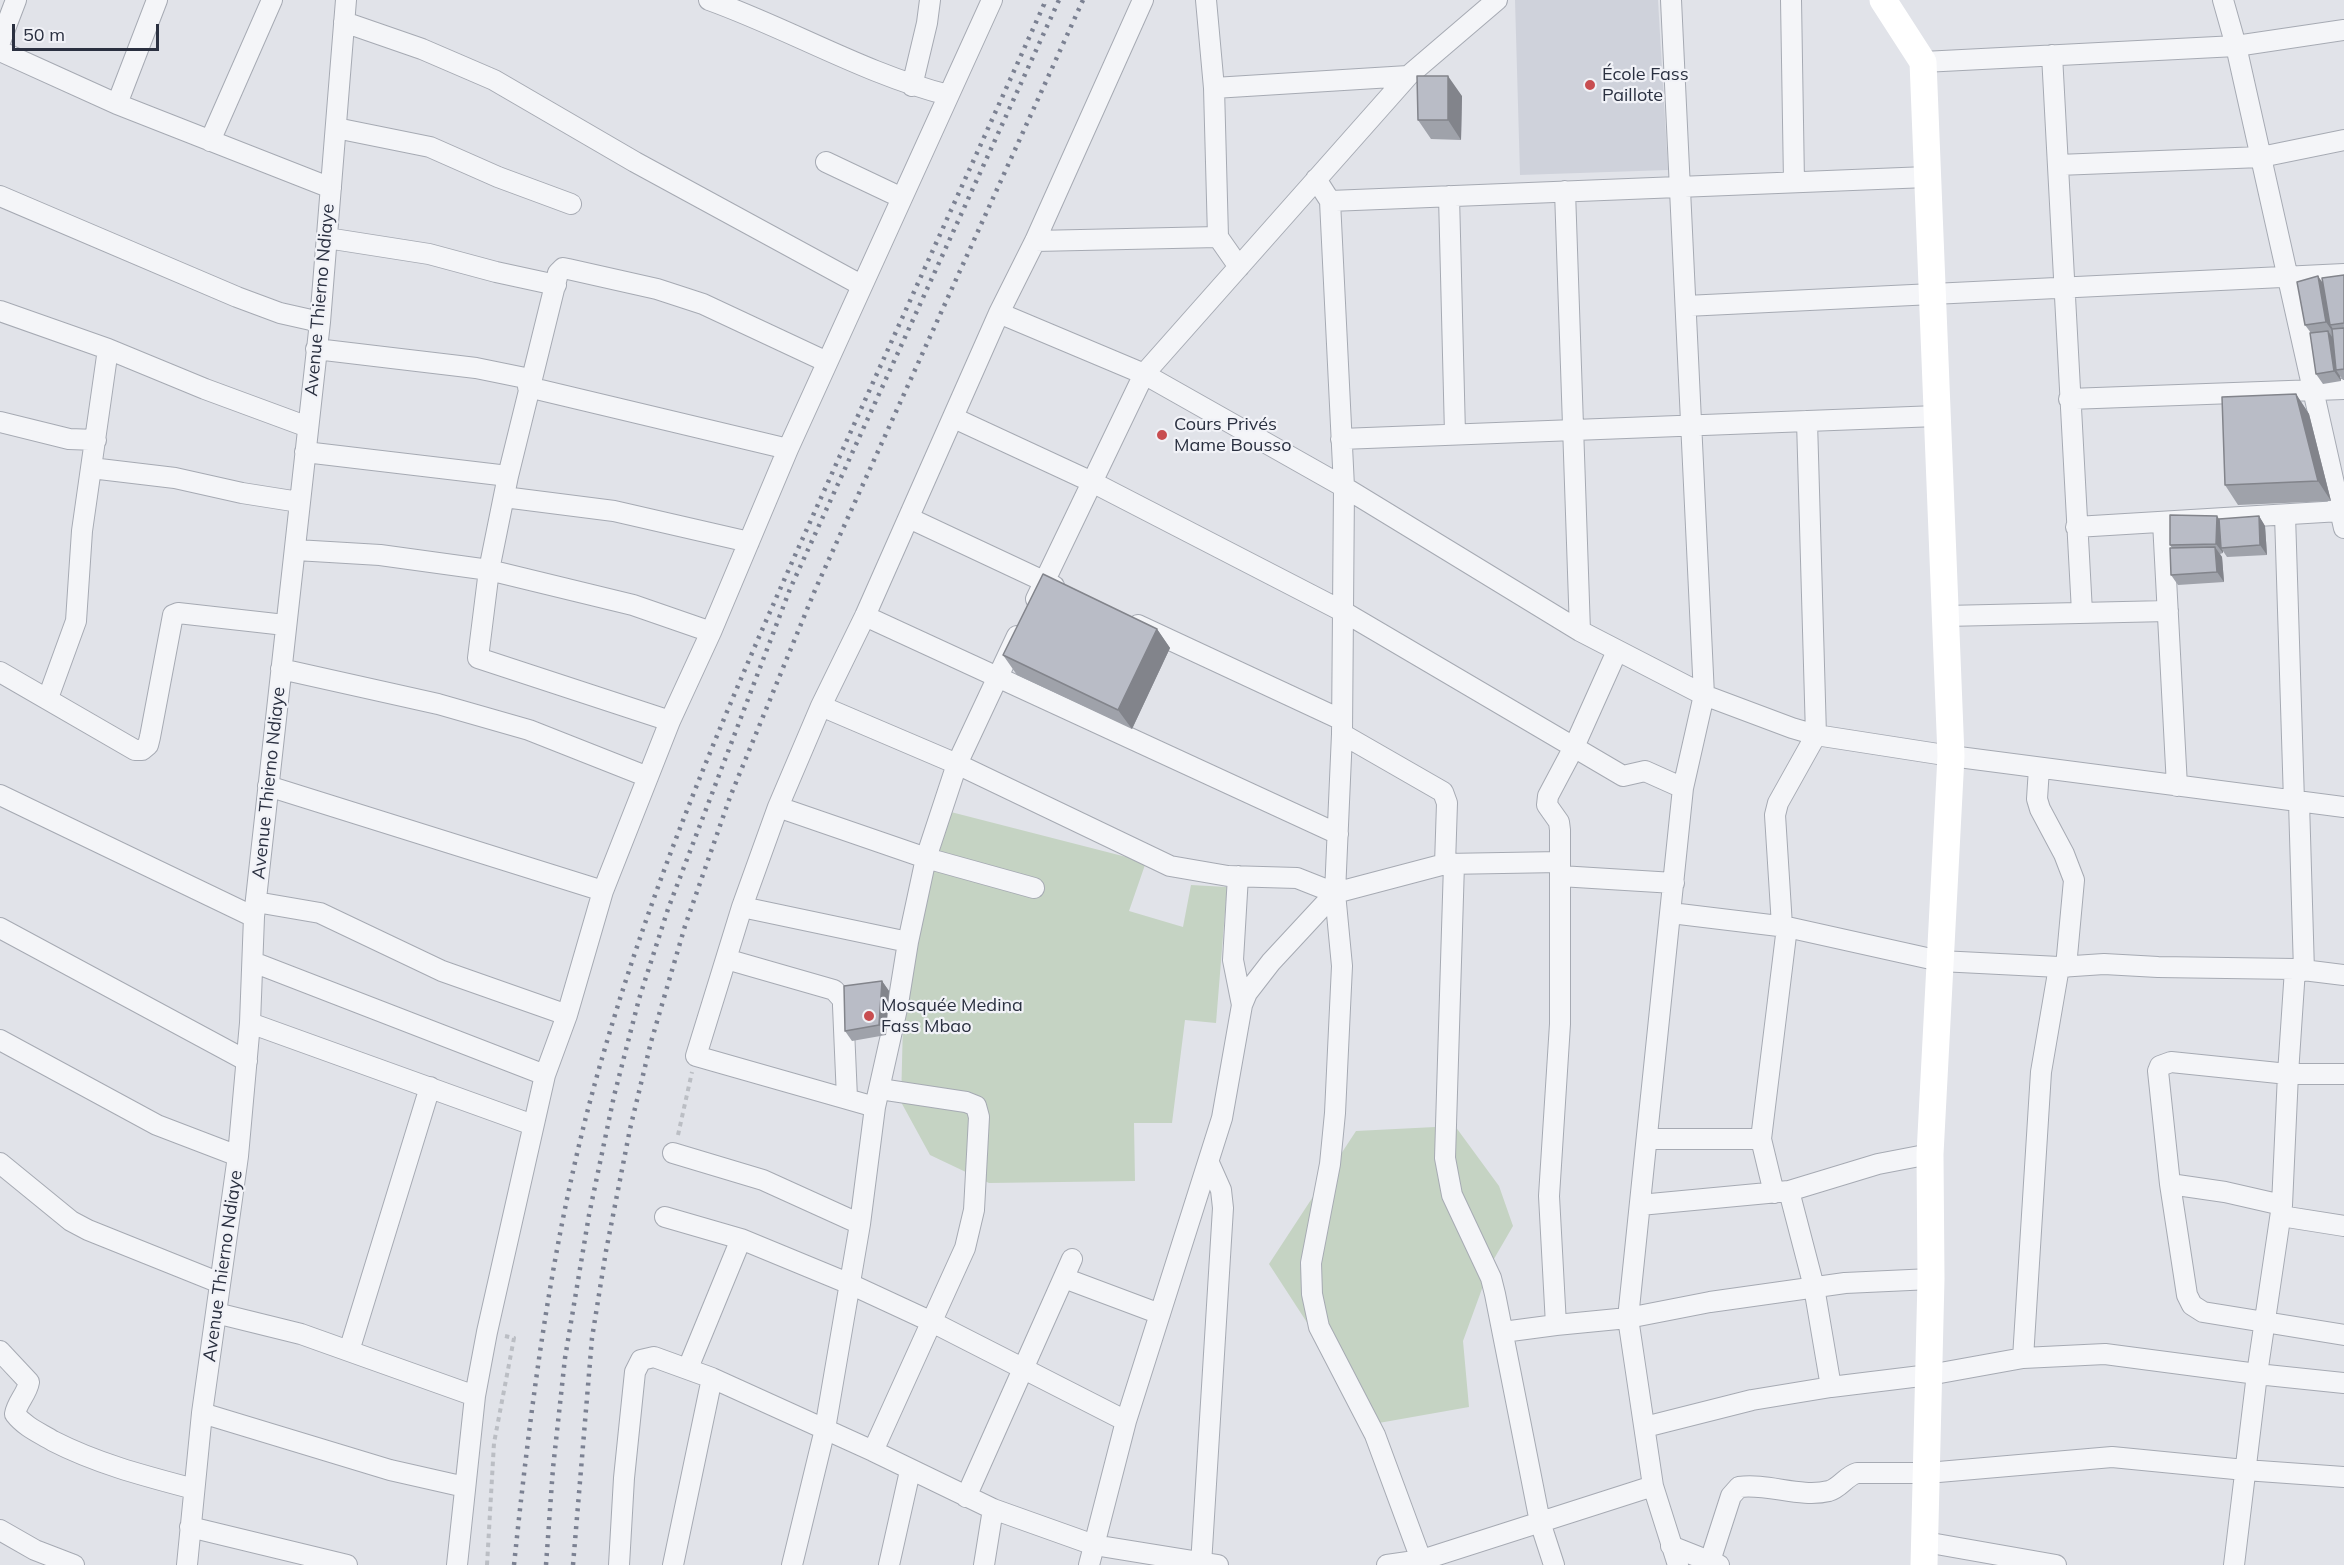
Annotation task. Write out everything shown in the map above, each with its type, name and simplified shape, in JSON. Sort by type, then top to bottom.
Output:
[{"type":"street","points":[[0,42],[16,0]]},
{"type":"street","points":[[117,104],[157,0]]},
{"type":"street","points":[[210,141],[272,0]]},
{"type":"street","name":"Avenue Thierno Ndiaye","points":[[187,1565],[202,1413],[238,1156],[250,1023],[255,910],[320,322],[346,0]]},
{"type":"street","points":[[709,0],[912,86],[948,95]]},
{"type":"street","points":[[912,86],[930,0]]},
{"type":"street","points":[[457,1565],[475,1396],[487,1332],[545,1075],[567,1015],[603,891],[670,721],[711,632],[788,449],[992,0]]},
{"type":"street","points":[[873,1451],[965,1248],[974,1210],[979,1117],[976,1106],[966,1102],[847,1098],[696,1056],[742,908],[778,807],[821,706],[865,616],[999,313],[1035,241],[1143,0]]},
{"type":"street","points":[[1206,0],[1214,88],[1218,237],[1239,267]]},
{"type":"street","points":[[792,1565],[825,1429],[860,1224],[877,1098],[889,1036],[898,1004],[908,942],[926,858],[957,764],[997,676],[1144,374],[1408,76],[1497,0]]},
{"type":"street","points":[[1671,0],[1704,695],[1683,788],[1628,1318],[1653,1486],[1678,1565]]},
{"type":"street","points":[[1791,0],[1794,182]]},
{"type":"street","points":[[1883,0],[1923,62],[1951,756],[1930,1154],[1931,1279],[1924,1553],[2056,1565]]},
{"type":"street","points":[[2076,527],[2285,515],[2342,520],[2236,46],[2223,0]]},
{"type":"street","points":[[344,22],[422,49],[494,80],[635,162],[861,285]]},
{"type":"street","points":[[1923,62],[2236,46],[2344,30]]},
{"type":"street","points":[[0,51],[117,104],[331,188]]},
{"type":"street","points":[[2052,55],[2082,612]]},
{"type":"street","points":[[1214,88],[1408,76]]},
{"type":"street","points":[[336,128],[430,147],[498,177],[571,204]]},
{"type":"street","points":[[2058,165],[2261,157],[2344,140]]},
{"type":"street","points":[[826,162],[902,198]]},
{"type":"street","points":[[1330,201],[1927,177]]},
{"type":"street","points":[[1316,179],[1330,201],[1344,487],[1344,612],[1335,893],[1342,966],[1335,1113],[1330,1164],[1311,1263],[1312,1294],[1319,1327],[1375,1435],[1422,1563]]},
{"type":"street","points":[[1565,191],[1580,631]]},
{"type":"street","points":[[0,196],[237,297],[280,313],[320,322]]},
{"type":"street","points":[[1449,196],[1455,434]]},
{"type":"street","points":[[1035,241],[1218,237]]},
{"type":"street","points":[[327,238],[429,254],[556,285]]},
{"type":"street","points":[[670,721],[478,658],[489,570],[508,476],[529,383],[558,273],[563,268],[568,269],[657,289],[703,304],[827,362]]},
{"type":"street","points":[[1686,306],[2344,274]]},
{"type":"street","points":[[0,311],[108,349],[205,389],[308,427]]},
{"type":"street","points":[[999,313],[1144,374],[1344,487],[1580,631],[1704,695],[1816,735],[1951,756],[2344,807]]},
{"type":"street","points":[[48,698],[76,621],[82,531],[108,349]]},
{"type":"street","points":[[316,349],[476,368],[788,449]]},
{"type":"street","points":[[2069,399],[2344,389]]},
{"type":"street","points":[[1341,439],[1937,416]]},
{"type":"street","points":[[954,418],[1092,482],[1344,612],[1623,776],[1646,771],[1683,788]]},
{"type":"street","points":[[1807,421],[1816,735],[1778,804],[1775,815],[1784,927],[1761,1139],[1782,1192],[1814,1287],[1831,1387]]},
{"type":"street","points":[[0,422],[69,439],[96,440]]},
{"type":"street","points":[[305,452],[508,476]]},
{"type":"street","points":[[91,468],[175,477],[242,493],[299,502]]},
{"type":"street","points":[[504,497],[614,512],[749,542]]},
{"type":"street","points":[[2234,1565],[2257,1374],[2282,1210],[2288,1074],[2300,970],[2285,515]]},
{"type":"street","points":[[909,518],[1066,592]]},
{"type":"street","points":[[2163,522],[2177,786]]},
{"type":"street","points":[[296,550],[380,555],[489,570],[633,605],[711,632]]},
{"type":"street","points":[[1945,616],[2168,611]]},
{"type":"street","points":[[0,672],[135,750],[142,750],[148,745],[150,737],[173,615],[178,613],[285,625]]},
{"type":"street","points":[[865,616],[1338,834]]},
{"type":"street","points":[[1119,616],[1342,727],[1443,792],[1447,802],[1450,864],[1449,1107],[1445,1134],[1445,1158],[1452,1195],[1491,1278],[1540,1522],[1554,1565]]},
{"type":"street","points":[[1556,1325],[1549,1196],[1560,1024],[1560,830],[1558,822],[1549,810],[1548,796],[1574,747],[1617,651]]},
{"type":"street","points":[[281,669],[438,704],[529,729],[648,777]]},
{"type":"street","points":[[821,706],[957,764],[1170,866],[1238,876],[1297,878],[1335,893]]},
{"type":"street","points":[[2023,1358],[2041,1072],[2063,967],[2074,880],[2064,854],[2040,809],[2037,799],[2039,768]]},
{"type":"street","points":[[268,786],[603,891]]},
{"type":"street","points":[[0,795],[255,910],[320,913],[442,971],[567,1015]]},
{"type":"street","points":[[778,807],[926,858],[1034,888]]},
{"type":"street","points":[[1089,1565],[1126,1421],[1222,1118],[1242,1005],[1247,993],[1271,962],[1335,893],[1450,864],[1560,869],[1674,883]]},
{"type":"street","points":[[1238,876],[1233,960],[1242,1005]]},
{"type":"street","points":[[742,908],[908,942]]},
{"type":"street","points":[[1671,913],[1784,927],[1940,961],[2063,967],[2104,964],[2300,970],[2344,975]]},
{"type":"street","points":[[0,928],[247,1061]]},
{"type":"street","points":[[726,959],[834,990],[839,994],[843,1006],[847,1098]]},
{"type":"street","points":[[253,962],[545,1075]]},
{"type":"street","points":[[250,1023],[533,1125]]},
{"type":"street","points":[[0,1040],[157,1125],[238,1156]]},
{"type":"street","points":[[2344,1074],[2288,1074],[2171,1062],[2160,1066],[2158,1071],[2170,1184],[2187,1295],[2192,1305],[2203,1312],[2344,1335]]},
{"type":"street","points":[[349,1351],[430,1087]]},
{"type":"street","points":[[1647,1139],[1761,1139]]},
{"type":"street","points":[[673,1153],[763,1180],[860,1224]]},
{"type":"street","points":[[1640,1205],[1782,1192],[1878,1164],[1930,1154]]},
{"type":"street","points":[[619,1565],[624,1478],[635,1372],[641,1360],[654,1357],[712,1378],[873,1451],[993,1509],[1094,1545],[1207,1564],[1223,1208],[1221,1190],[1209,1162]]},
{"type":"street","points":[[0,1163],[71,1221],[219,1283]]},
{"type":"street","points":[[2170,1184],[2225,1192],[2344,1226]]},
{"type":"street","points":[[665,1217],[741,1239],[850,1284],[932,1322],[1126,1421]]},
{"type":"street","points":[[688,1368],[741,1239]]},
{"type":"street","points":[[966,1497],[1072,1259]]},
{"type":"street","points":[[1064,1278],[1160,1314]]},
{"type":"street","points":[[1503,1332],[1628,1318],[1710,1302],[1845,1283],[1931,1279]]},
{"type":"street","points":[[216,1313],[278,1328],[475,1396]]},
{"type":"street","points":[[0,1351],[29,1382],[15,1414],[27,1426],[98,1462],[126,1472],[194,1489]]},
{"type":"street","points":[[1645,1427],[1740,1403],[1831,1387],[1929,1375],[2023,1358],[2105,1354],[2344,1383]]},
{"type":"street","points":[[673,1565],[712,1378]]},
{"type":"street","points":[[202,1413],[390,1470],[465,1487]]},
{"type":"street","points":[[1671,1546],[1714,1563],[1731,1496],[1739,1487],[1830,1491],[1850,1475],[1857,1473],[1927,1473],[2112,1457],[2344,1477]]},
{"type":"street","points":[[889,1565],[910,1470]]},
{"type":"street","points":[[1387,1565],[1422,1563],[1653,1486]]},
{"type":"street","points":[[984,1565],[993,1509]]},
{"type":"street","points":[[190,1527],[347,1565]]},
{"type":"street","points":[[0,1530],[35,1550],[74,1565]]},
{"type":"path","points":[[673,1153],[696,1056]]},
{"type":"path","points":[[487,1332],[514,1338],[494,1443],[488,1565]]},
{"type":"shaded area","name":"École Fass Paillote","points":[[1515,0],[1658,0],[1668,170],[1520,175]]},
{"type":"green space","points":[[947,811],[1146,862],[1129,911],[1183,927],[1191,885],[1227,887],[1216,1023],[1185,1020],[1172,1123],[1134,1123],[1135,1181],[989,1183],[930,1155],[901,1102],[903,1023],[922,890]]},
{"type":"green space","points":[[1455,1126],[1499,1186],[1513,1226],[1491,1264],[1463,1341],[1469,1407],[1373,1424],[1269,1264],[1356,1131]]},
{"type":"building","points":[[1417,76],[1448,76],[1448,120],[1418,120]]},
{"type":"building","points":[[2344,275],[2344,323],[2330,325],[2322,278]]},
{"type":"building","points":[[2318,276],[2326,322],[2305,325],[2297,282]]},
{"type":"building","points":[[2344,328],[2344,369],[2336,370],[2332,329]]},
{"type":"building","points":[[2328,331],[2334,371],[2316,374],[2310,333]]},
{"type":"building","points":[[2296,394],[2318,481],[2225,485],[2222,397]]},
{"type":"building","points":[[2170,515],[2217,516],[2216,544],[2170,545]]},
{"type":"building","points":[[2259,516],[2260,545],[2221,548],[2219,519]]},
{"type":"building","points":[[2215,547],[2217,572],[2171,575],[2170,548]]},
{"type":"building","points":[[1043,574],[1157,629],[1118,710],[1003,655]]},
{"type":"building","name":"Mosquée Medina Fass Mbao","points":[[882,981],[879,1025],[845,1031],[844,986]]},
{"type":"railway","points":[[514,1565],[537,1372],[571,1181],[603,1055],[650,908],[735,692],[1046,0]]},
{"type":"railway","points":[[546,1565],[553,1468],[565,1358],[589,1215],[614,1096],[639,999],[668,909],[790,589],[1059,0]]},
{"type":"railway","points":[[573,1565],[592,1338],[606,1251],[630,1129],[651,1042],[685,926],[730,797],[815,590],[1083,0]]},
{"type":"place","name":"École Fass Paillote","points":[[1590,85]]},
{"type":"place","name":"Cours Privés Mame Bousso","points":[[1162,435]]},
{"type":"place","name":"Mosquée Medina Fass Mbao","points":[[869,1016]]}]
